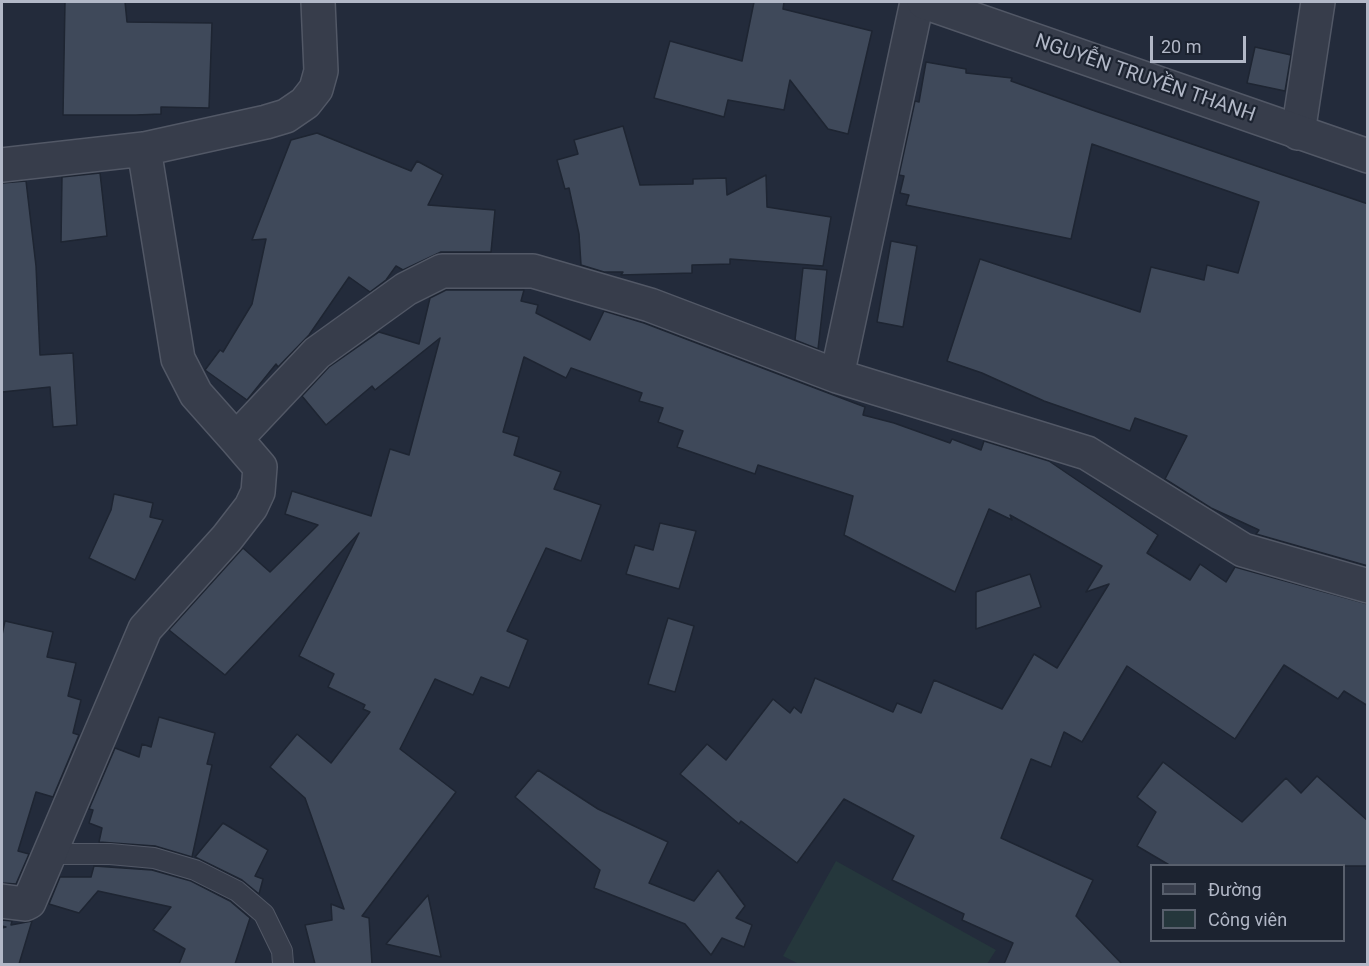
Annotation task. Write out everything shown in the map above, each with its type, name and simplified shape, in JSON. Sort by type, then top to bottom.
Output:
[{"type":"street","points":[[2,165],[144,149],[286,116],[305,103],[316,89],[321,71],[318,2]]},
{"type":"street","points":[[837,376],[917,2]]},
{"type":"street","name":"NGUYỄN TRUYỀN THANH","points":[[924,2],[1368,156]]},
{"type":"street","points":[[1298,133],[1318,2]]},
{"type":"street","points":[[2,902],[25,904],[29,902],[145,629],[227,538],[251,507],[258,492],[260,467],[196,394],[177,359],[144,149]]},
{"type":"street","points":[[236,439],[317,353],[405,288],[442,271],[532,271],[650,305],[837,376],[1087,453],[1243,550],[1368,586]]},
{"type":"lane","points":[[48,854],[110,854],[153,858],[195,870],[237,891],[264,914],[282,951],[283,964]]},
{"type":"green space","points":[[836,861],[996,950],[987,964],[799,964],[783,956]]},
{"type":"building","points":[[65,2],[125,2],[127,22],[212,23],[209,108],[161,107],[161,114],[63,115]]},
{"type":"building","points":[[754,2],[784,2],[783,9],[872,31],[848,134],[828,129],[790,80],[784,110],[728,100],[724,117],[654,98],[670,41],[742,61]]},
{"type":"building","points":[[1255,47],[1291,55],[1285,91],[1247,83]]},
{"type":"building","points":[[926,62],[966,69],[966,73],[1012,78],[1011,81],[1095,111],[1368,204],[1368,566],[1256,534],[1259,530],[1211,508],[1165,479],[1187,436],[1135,418],[1130,431],[1044,401],[982,373],[947,361],[980,259],[1140,312],[1151,267],[1204,280],[1207,265],[1238,273],[1259,202],[1092,144],[1071,239],[906,205],[909,195],[900,193],[904,176],[899,175],[915,101],[919,102]]},
{"type":"building","points":[[623,126],[640,185],[693,184],[693,179],[726,178],[727,195],[766,175],[767,207],[831,217],[823,266],[730,259],[730,264],[692,265],[692,273],[621,275],[623,272],[604,272],[581,265],[579,234],[569,188],[565,189],[557,160],[578,154],[574,140]]},
{"type":"building","points":[[317,133],[411,171],[417,161],[443,175],[428,205],[495,210],[491,252],[441,252],[403,270],[396,266],[386,280],[370,292],[349,277],[309,335],[278,367],[276,364],[247,400],[205,370],[220,350],[223,352],[252,304],[266,239],[252,240],[291,140]]},
{"type":"building","points":[[100,173],[107,236],[61,242],[62,177]]},
{"type":"building","points":[[26,181],[36,266],[40,355],[73,353],[77,425],[53,427],[50,387],[2,392],[2,183]]},
{"type":"building","points":[[891,241],[917,246],[903,327],[877,322]]},
{"type":"building","points":[[803,268],[827,270],[818,349],[795,340]]},
{"type":"building","points":[[446,290],[524,290],[521,301],[538,305],[536,313],[590,340],[604,311],[644,323],[865,407],[863,415],[894,423],[950,443],[952,439],[981,450],[984,441],[1049,461],[1158,535],[1147,553],[1190,580],[1200,564],[1226,582],[1235,567],[1368,604],[1368,706],[1344,691],[1338,699],[1284,665],[1235,739],[1127,666],[1082,742],[1064,732],[1051,767],[1031,759],[1001,838],[1093,880],[1076,916],[1122,964],[1004,964],[1013,943],[962,920],[964,914],[892,880],[914,836],[844,799],[797,863],[741,821],[739,824],[680,774],[707,744],[726,760],[773,699],[790,713],[794,707],[801,713],[815,678],[893,712],[897,703],[921,713],[934,680],[1002,709],[1034,654],[1057,668],[1109,584],[1086,592],[1102,566],[1010,515],[1012,520],[989,509],[955,592],[844,535],[853,496],[758,465],[755,474],[677,447],[683,431],[658,422],[663,408],[639,401],[642,393],[571,368],[566,378],[524,357],[503,432],[519,437],[514,455],[561,472],[554,489],[601,505],[581,561],[546,548],[507,631],[528,640],[509,688],[481,677],[473,695],[435,679],[400,749],[456,792],[362,916],[369,918],[372,964],[315,964],[305,925],[332,920],[331,904],[344,909],[305,798],[270,767],[297,734],[331,763],[370,712],[363,709],[365,705],[328,687],[334,674],[299,656],[359,533],[225,675],[169,630],[243,548],[270,572],[318,525],[285,514],[292,491],[371,516],[390,449],[409,455],[440,338],[375,390],[372,386],[326,425],[302,396],[329,367],[379,332],[419,344],[430,298]]},
{"type":"building","points":[[114,494],[153,503],[150,517],[163,520],[135,580],[89,558],[111,510]]},
{"type":"building","points":[[660,523],[696,531],[679,589],[626,574],[635,545],[653,550]]},
{"type":"building","points":[[1030,574],[1041,607],[976,629],[976,592]]},
{"type":"building","points":[[668,618],[694,626],[675,692],[648,684]]},
{"type":"building","points":[[5,621],[53,632],[47,657],[76,663],[68,696],[81,700],[73,733],[79,735],[53,797],[36,792],[18,851],[29,854],[16,884],[2,883],[2,635]]},
{"type":"building","points":[[159,717],[215,733],[207,764],[212,765],[192,857],[155,846],[99,842],[102,828],[89,823],[93,810],[89,809],[115,748],[139,757],[142,744],[151,747]]},
{"type":"building","points":[[1163,762],[1242,822],[1286,778],[1301,793],[1317,776],[1368,821],[1368,866],[1168,864],[1137,846],[1156,812],[1137,797]]},
{"type":"building","points":[[538,770],[598,809],[668,842],[649,883],[694,901],[718,870],[745,906],[736,918],[752,925],[744,947],[722,938],[711,955],[685,924],[594,888],[600,870],[515,797]]},
{"type":"building","points":[[223,823],[268,850],[255,876],[263,879],[259,894],[242,880],[195,857]]},
{"type":"building","points":[[94,866],[152,870],[191,881],[230,901],[250,918],[235,964],[179,964],[185,949],[153,930],[171,907],[98,891],[79,913],[49,904],[60,877],[91,877]]},
{"type":"building","points":[[428,895],[441,957],[386,944]]},
{"type":"building","points":[[2,920],[12,921],[11,925],[32,921],[19,964],[2,964],[2,928],[6,927],[2,926]]}]
